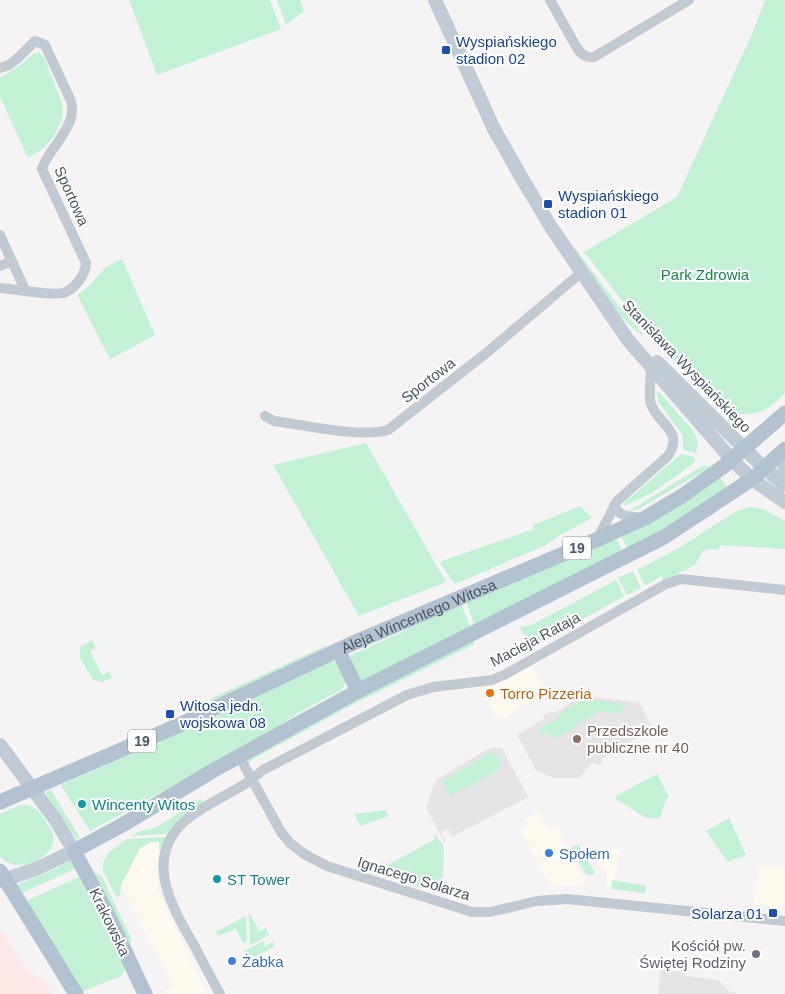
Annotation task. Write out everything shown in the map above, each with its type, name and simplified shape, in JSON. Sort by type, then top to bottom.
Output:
[{"type":"main road","name":"Aleja Wincentego Witosa","points":[[33,789],[177,726],[338,650],[645,518],[682,496],[732,460],[785,413]]},
{"type":"main road","name":"19","points":[[74,851],[124,824],[238,756],[358,691],[664,537],[752,479],[784,450]]},
{"type":"main road","points":[[338,650],[358,691]]},
{"type":"main road","name":"19","points":[[0,802],[33,789]]},
{"type":"main road","name":"Krakowska","points":[[74,851],[107,913],[145,994]]},
{"type":"main road","points":[[2,878],[76,994]]},
{"type":"street","name":"Stanisława Wyspiańskiego","points":[[434,0],[497,134],[540,209],[628,340],[732,460],[752,479],[785,502]]},
{"type":"street","points":[[550,0],[577,48],[588,57],[594,57],[688,0]]},
{"type":"street","name":"Sportowa","points":[[0,68],[9,65],[35,41],[39,41],[45,45],[72,103],[65,133],[44,162],[42,169],[86,263],[78,282],[70,290],[51,293],[0,288]]},
{"type":"street","points":[[0,235],[25,290]]},
{"type":"street","points":[[0,266],[12,261]]},
{"type":"street","name":"Sportowa","points":[[265,416],[274,421],[361,432],[378,433],[388,430],[485,354],[582,272]]},
{"type":"street","name":"Stanisława Wyspiańskiego","points":[[606,306],[654,359],[764,468],[785,485]]},
{"type":"street","points":[[596,540],[614,505],[668,456],[673,448],[674,440],[671,432],[651,406],[651,368]]},
{"type":"street","points":[[784,450],[783,466],[785,475]]},
{"type":"street","points":[[614,505],[622,514],[645,518]]},
{"type":"street","name":"Macieja Rataja","points":[[220,994],[187,934],[164,880],[164,861],[169,842],[183,823],[194,814],[252,780],[263,770],[407,696],[433,687],[492,680],[506,674],[666,584],[681,579],[785,590]]},
{"type":"street","points":[[0,745],[55,820],[74,851],[36,869],[2,878]]},
{"type":"street","name":"Ignacego Solarza","points":[[238,756],[282,832],[290,843],[310,858],[352,875],[459,909],[485,912],[537,901],[568,899],[785,921]]},
{"type":"shaded area","points":[[532,666],[547,692],[499,720],[480,688]]},
{"type":"shaded area","name":"Przedszkole publiczne nr 40","points":[[582,696],[639,702],[653,729],[602,758],[601,765],[591,763],[580,778],[556,778],[540,773],[536,770],[517,735],[544,719],[543,716],[553,711],[555,713]]},
{"type":"shaded area","points":[[491,747],[502,748],[528,797],[452,837],[448,829],[441,832],[446,841],[444,842],[426,807],[436,780]]},
{"type":"shaded area","points":[[539,811],[549,830],[556,827],[585,882],[584,885],[550,885],[521,830],[529,826],[525,819]]},
{"type":"shaded area","points":[[166,834],[159,847],[157,859],[158,891],[207,994],[163,994],[173,986],[121,885],[140,848]]},
{"type":"shaded area","points":[[611,848],[620,850],[613,889],[605,888],[607,871],[602,870],[595,857]]},
{"type":"shaded area","points":[[759,866],[785,868],[785,907],[754,904]]},
{"type":"shaded area","points":[[0,929],[26,970],[45,982],[52,994],[0,994]]},
{"type":"shaded area","points":[[660,970],[685,972],[685,976],[718,980],[729,991],[738,994],[658,994]]},
{"type":"green space","points":[[129,0],[270,0],[281,29],[157,75]]},
{"type":"green space","points":[[277,0],[300,0],[304,11],[286,25]]},
{"type":"green space","name":"Park Zdrowia","points":[[765,0],[785,0],[785,393],[766,409],[755,413],[742,414],[726,407],[706,392],[683,370],[635,317],[584,252],[677,197],[752,34]]},
{"type":"green space","points":[[39,52],[45,59],[63,106],[62,120],[54,136],[44,148],[28,158],[0,97],[0,78],[19,66],[34,53]]},
{"type":"green space","points":[[575,248],[642,335],[622,318],[613,307],[574,250]]},
{"type":"green space","points":[[122,259],[155,335],[110,359],[77,295],[90,285],[106,267]]},
{"type":"green space","points":[[659,392],[694,432],[698,443],[696,453],[683,450],[681,433],[659,403],[657,393]]},
{"type":"green space","points":[[366,443],[446,582],[359,616],[273,465]]},
{"type":"green space","points":[[681,454],[694,457],[695,460],[692,465],[653,492],[625,506],[624,503]]},
{"type":"green space","points":[[704,465],[710,467],[639,509],[627,512]]},
{"type":"green space","points":[[719,476],[727,487],[656,533],[627,548],[621,535]]},
{"type":"green space","points":[[580,506],[592,518],[560,535],[546,545],[455,584],[439,562],[534,529],[533,525]]},
{"type":"green space","points":[[749,507],[764,510],[785,521],[785,549],[720,545],[719,550],[710,549],[702,552],[695,565],[664,581],[661,576],[645,586],[637,570],[677,549],[735,512]]},
{"type":"green space","points":[[616,537],[622,550],[475,627],[466,601]]},
{"type":"green space","points":[[633,571],[641,588],[627,595],[618,578]]},
{"type":"green space","points":[[616,580],[624,596],[531,648],[520,627],[532,625]]},
{"type":"green space","points":[[461,603],[471,629],[367,680],[359,680],[349,659],[352,655]]},
{"type":"green space","points":[[474,639],[473,645],[352,705],[255,758],[248,764],[248,757],[324,715]]},
{"type":"green space","points":[[92,640],[96,648],[90,651],[102,675],[109,672],[112,677],[103,682],[93,680],[80,658],[80,647]]},
{"type":"green space","points":[[327,645],[327,647],[212,703],[210,699]]},
{"type":"green space","points":[[330,661],[337,663],[345,676],[344,687],[341,690],[298,713],[264,736],[90,831],[75,807],[83,804],[83,802],[74,806],[61,785],[233,709],[265,690]]},
{"type":"green space","points":[[584,699],[627,704],[618,714],[596,711],[597,714],[574,725],[576,728],[555,738],[546,732],[540,735],[538,730],[558,718],[560,713]]},
{"type":"green space","points":[[491,752],[500,758],[497,771],[450,796],[442,781]]},
{"type":"green space","points":[[657,774],[669,797],[666,800],[660,818],[646,818],[616,799],[616,796]]},
{"type":"green space","points":[[51,790],[80,838],[76,839],[45,792]]},
{"type":"green space","points":[[201,799],[204,804],[176,824],[167,834],[132,836],[138,832],[155,828]]},
{"type":"green space","points":[[20,805],[31,806],[41,814],[53,834],[53,842],[43,857],[34,862],[15,865],[7,862],[0,856],[0,814]]},
{"type":"green space","points":[[386,810],[388,816],[361,826],[354,814]]},
{"type":"green space","points":[[729,818],[746,855],[728,862],[706,831]]},
{"type":"green space","points":[[434,833],[444,847],[442,892],[365,871],[378,864],[381,869],[435,839]]},
{"type":"green space","points":[[166,837],[161,849],[159,848],[159,842],[151,842],[140,848],[121,885],[120,896],[116,897],[103,871],[103,863],[109,852],[127,839]]},
{"type":"green space","points":[[578,844],[595,873],[593,875],[586,874],[571,848]]},
{"type":"green space","points":[[71,860],[75,869],[22,893],[17,885],[53,870]]},
{"type":"green space","points":[[93,871],[102,877],[132,940],[130,944]]},
{"type":"green space","points":[[79,877],[125,968],[119,977],[81,992],[26,901]]},
{"type":"green space","points":[[612,880],[646,886],[645,893],[611,889]]},
{"type":"green space","points":[[249,914],[259,931],[266,928],[269,935],[250,945]]},
{"type":"green space","points":[[246,916],[247,941],[243,943],[236,929],[218,936],[216,932]]},
{"type":"green space","points":[[263,941],[265,946],[273,942],[275,946],[249,960],[244,951]]},
{"type":"place","name":"Wyspiańskiego stadion 02","points":[[446,50]]},
{"type":"place","name":"Wyspiańskiego stadion 01","points":[[548,204]]},
{"type":"place","name":"Torro Pizzeria","points":[[490,693]]},
{"type":"place","name":"Witosa jedn. wojskowa 08","points":[[170,714]]},
{"type":"place","name":"Przedszkole publiczne nr 40","points":[[577,739]]},
{"type":"place","name":"Wincenty Witos","points":[[82,804]]},
{"type":"place","name":"Społem","points":[[549,853]]},
{"type":"place","name":"ST Tower","points":[[217,879]]},
{"type":"place","name":"Solarza 01","points":[[773,913]]},
{"type":"place","name":"Kościół pw. Świętej Rodziny","points":[[756,954]]},
{"type":"place","name":"Żabka","points":[[232,961]]}]
